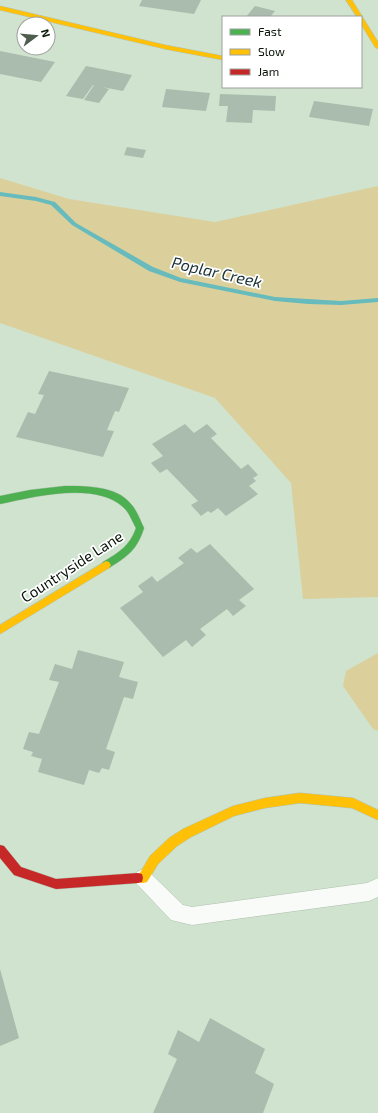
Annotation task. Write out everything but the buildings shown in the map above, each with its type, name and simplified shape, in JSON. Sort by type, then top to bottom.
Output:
[{"type":"street","points":[[349,0],[359,16]]},
{"type":"street","points":[[0,8],[165,47],[222,58]]},
{"type":"street","points":[[362,21],[378,46]]},
{"type":"street","name":"Countryside Lane","points":[[0,500],[56,489],[96,491],[124,503],[140,528],[136,542],[125,553],[0,630]]},
{"type":"street","points":[[0,850],[18,871],[56,884],[143,878],[154,860],[173,842],[187,833],[233,811],[265,803],[300,798],[353,803],[378,815]]},
{"type":"lane","points":[[143,878],[178,913],[192,916],[369,892],[378,887]]},
{"type":"shaded area","points":[[0,178],[69,199],[215,222],[378,186],[378,597],[303,599],[291,483],[215,398],[0,323]]},
{"type":"shaded area","points":[[378,653],[378,731],[373,729],[343,686],[346,671]]},
{"type":"waterway","name":"Poplar Creek","points":[[0,194],[53,203],[74,224],[151,269],[180,280],[275,299],[341,303],[378,300]]},
{"type":"traffic: fast","points":[[0,500],[47,491],[83,489],[99,491],[114,496],[126,504],[140,528],[132,546],[124,554],[106,565]]},
{"type":"traffic: slow","points":[[349,0],[359,16]]},
{"type":"traffic: slow","points":[[0,8],[165,47],[222,58]]},
{"type":"traffic: slow","points":[[362,21],[378,47]]},
{"type":"traffic: slow","points":[[0,630],[106,565]]},
{"type":"traffic: slow","points":[[138,878],[143,878],[154,860],[173,842],[187,833],[233,811],[265,803],[300,798],[353,803],[378,815]]},
{"type":"traffic: jam","points":[[0,850],[18,871],[56,884],[138,878]]}]
